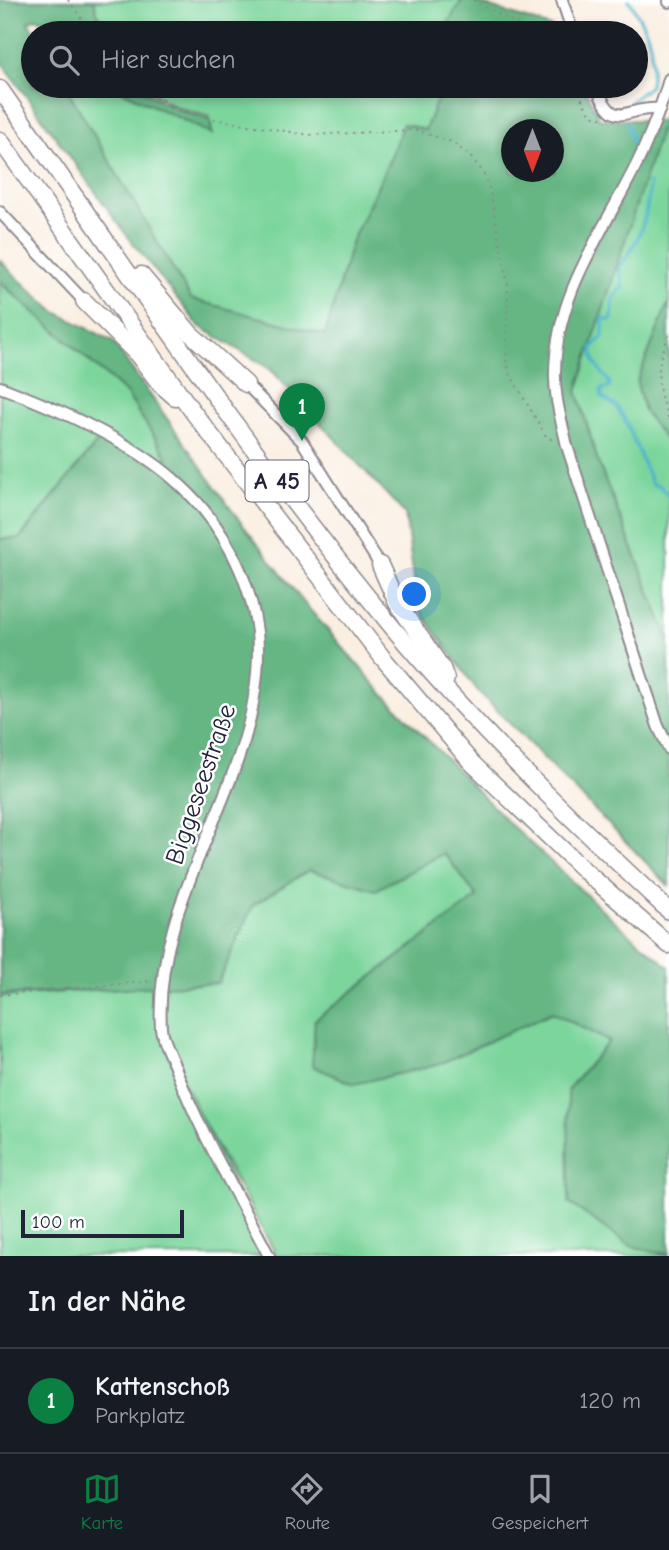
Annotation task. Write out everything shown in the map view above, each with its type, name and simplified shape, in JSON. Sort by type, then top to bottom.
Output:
[{"type":"highway","name":"A 45","points":[[0,89],[177,344],[285,492],[395,630],[555,804],[669,911]]},
{"type":"highway","name":"A 45","points":[[0,140],[193,412],[382,657],[471,762],[586,872],[669,944]]},
{"type":"highway","points":[[118,256],[133,266],[190,333],[246,384]]},
{"type":"highway","points":[[83,301],[137,354],[160,384],[193,412]]},
{"type":"highway","points":[[380,565],[397,603],[442,668],[451,694]]},
{"type":"street","points":[[562,0],[569,21]]},
{"type":"street","points":[[669,79],[640,156],[586,257],[567,299],[556,348],[555,374],[557,403],[567,446],[658,726],[669,749]]},
{"type":"street","points":[[601,98],[612,113],[622,115],[662,102]]},
{"type":"street","points":[[0,212],[83,301]]},
{"type":"street","points":[[246,384],[302,441],[380,565]]},
{"type":"street","name":"Biggeseestraße","points":[[0,387],[61,412],[106,436],[146,458],[180,484],[208,515],[231,549],[247,591],[257,632],[256,691],[240,755],[171,929],[161,980],[161,1031],[186,1095],[269,1256]]},
{"type":"path","points":[[68,0],[83,21]]},
{"type":"path","points":[[473,0],[512,21]]},
{"type":"path","points":[[158,98],[174,107],[208,118],[309,135],[415,130],[452,142],[469,155],[483,172],[490,191],[508,285],[506,361],[511,376],[545,436],[567,446]]},
{"type":"path","points":[[582,98],[595,118],[612,113]]},
{"type":"path","points":[[669,335],[657,370],[669,419]]},
{"type":"path","points":[[0,995],[161,980]]},
{"type":"green space","points":[[0,0],[94,0],[101,21],[42,21],[37,18],[21,21],[21,89],[0,60]]},
{"type":"green space","points":[[94,0],[462,1],[449,21],[101,21]]},
{"type":"green space","points":[[462,0],[469,0],[533,21],[449,21]]},
{"type":"green space","points":[[27,98],[72,98],[191,299],[325,335],[352,241],[403,124],[425,130],[438,98],[589,98],[600,119],[663,121],[577,391],[598,462],[669,640],[669,886],[478,691],[418,608],[405,514],[270,369],[199,326],[125,233]]},
{"type":"green space","points":[[72,98],[137,98],[212,133],[209,117],[175,106],[161,98],[438,98],[425,130],[403,124],[352,241],[325,335],[191,300]]},
{"type":"green space","points":[[137,98],[156,98],[173,108],[210,120],[212,134]]},
{"type":"green space","points":[[669,99],[669,301],[637,382],[644,411],[669,445],[669,640],[598,462],[577,391]]},
{"type":"green space","points":[[0,260],[54,311],[112,341],[236,516],[304,603],[385,696],[511,825],[619,925],[669,967],[669,1254],[631,1246],[569,1203],[568,1089],[609,1041],[552,1012],[437,1065],[354,1084],[312,1066],[315,1020],[477,897],[444,853],[376,890],[309,870],[253,905],[218,983],[0,995],[0,539],[20,538],[102,436],[148,461],[168,458],[126,393],[0,282]]},
{"type":"green space","points":[[0,282],[126,393],[168,458],[154,460],[0,384]]},
{"type":"green space","points":[[669,301],[669,445],[644,411],[637,382]]},
{"type":"green space","points":[[0,390],[102,436],[20,538],[0,539]]},
{"type":"green space","points":[[444,852],[477,897],[315,1020],[437,1065],[552,1012],[610,1042],[568,1089],[631,1246],[669,1256],[277,1256],[188,1094],[163,1031],[163,986],[218,983],[253,905],[309,870],[376,890]]},
{"type":"green space","points":[[158,985],[159,1031],[268,1256],[0,1256],[0,997]]},
{"type":"waterway","points":[[629,0],[641,21]]},
{"type":"waterway","points":[[648,38],[652,60],[648,88]]},
{"type":"waterway","points":[[631,101],[635,98]]},
{"type":"waterway","points":[[627,124],[634,145]]},
{"type":"waterway","points":[[649,183],[642,228],[619,267],[623,287],[613,299],[612,319],[603,318],[603,336],[592,348],[596,363],[610,383],[609,387],[601,390],[602,397],[617,407],[652,484],[660,486],[669,497]]},
{"type":"place","name":"Kattenschoß","points":[[302,441]]}]
